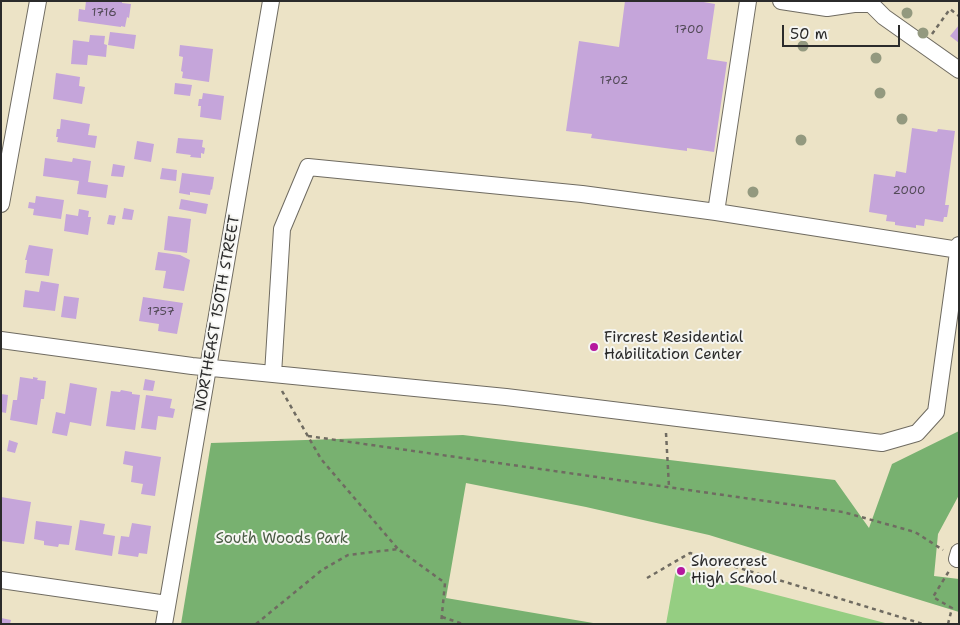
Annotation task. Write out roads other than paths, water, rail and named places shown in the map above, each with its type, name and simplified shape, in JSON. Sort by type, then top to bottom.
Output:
[{"type":"street","points":[[1,204],[38,1]]},
{"type":"street","name":"NORTHEAST 150TH STREET","points":[[164,624],[271,1]]},
{"type":"street","points":[[716,212],[748,1]]},
{"type":"street","points":[[781,1],[827,8],[872,3],[879,13],[889,21],[959,70]]},
{"type":"street","points":[[1,340],[208,367],[273,374],[506,397],[882,443],[916,433],[936,412],[958,248],[582,194],[308,167],[282,229],[273,374]]},
{"type":"street","points":[[1,580],[167,604]]},
{"type":"place","name":"Fircrest Residential Habilitation Center","points":[[594,347]]},
{"type":"place","name":"Shorecrest High School","points":[[681,571]]},
{"type":"park label","name":"South Woods Park","points":[[282,539]]}]
